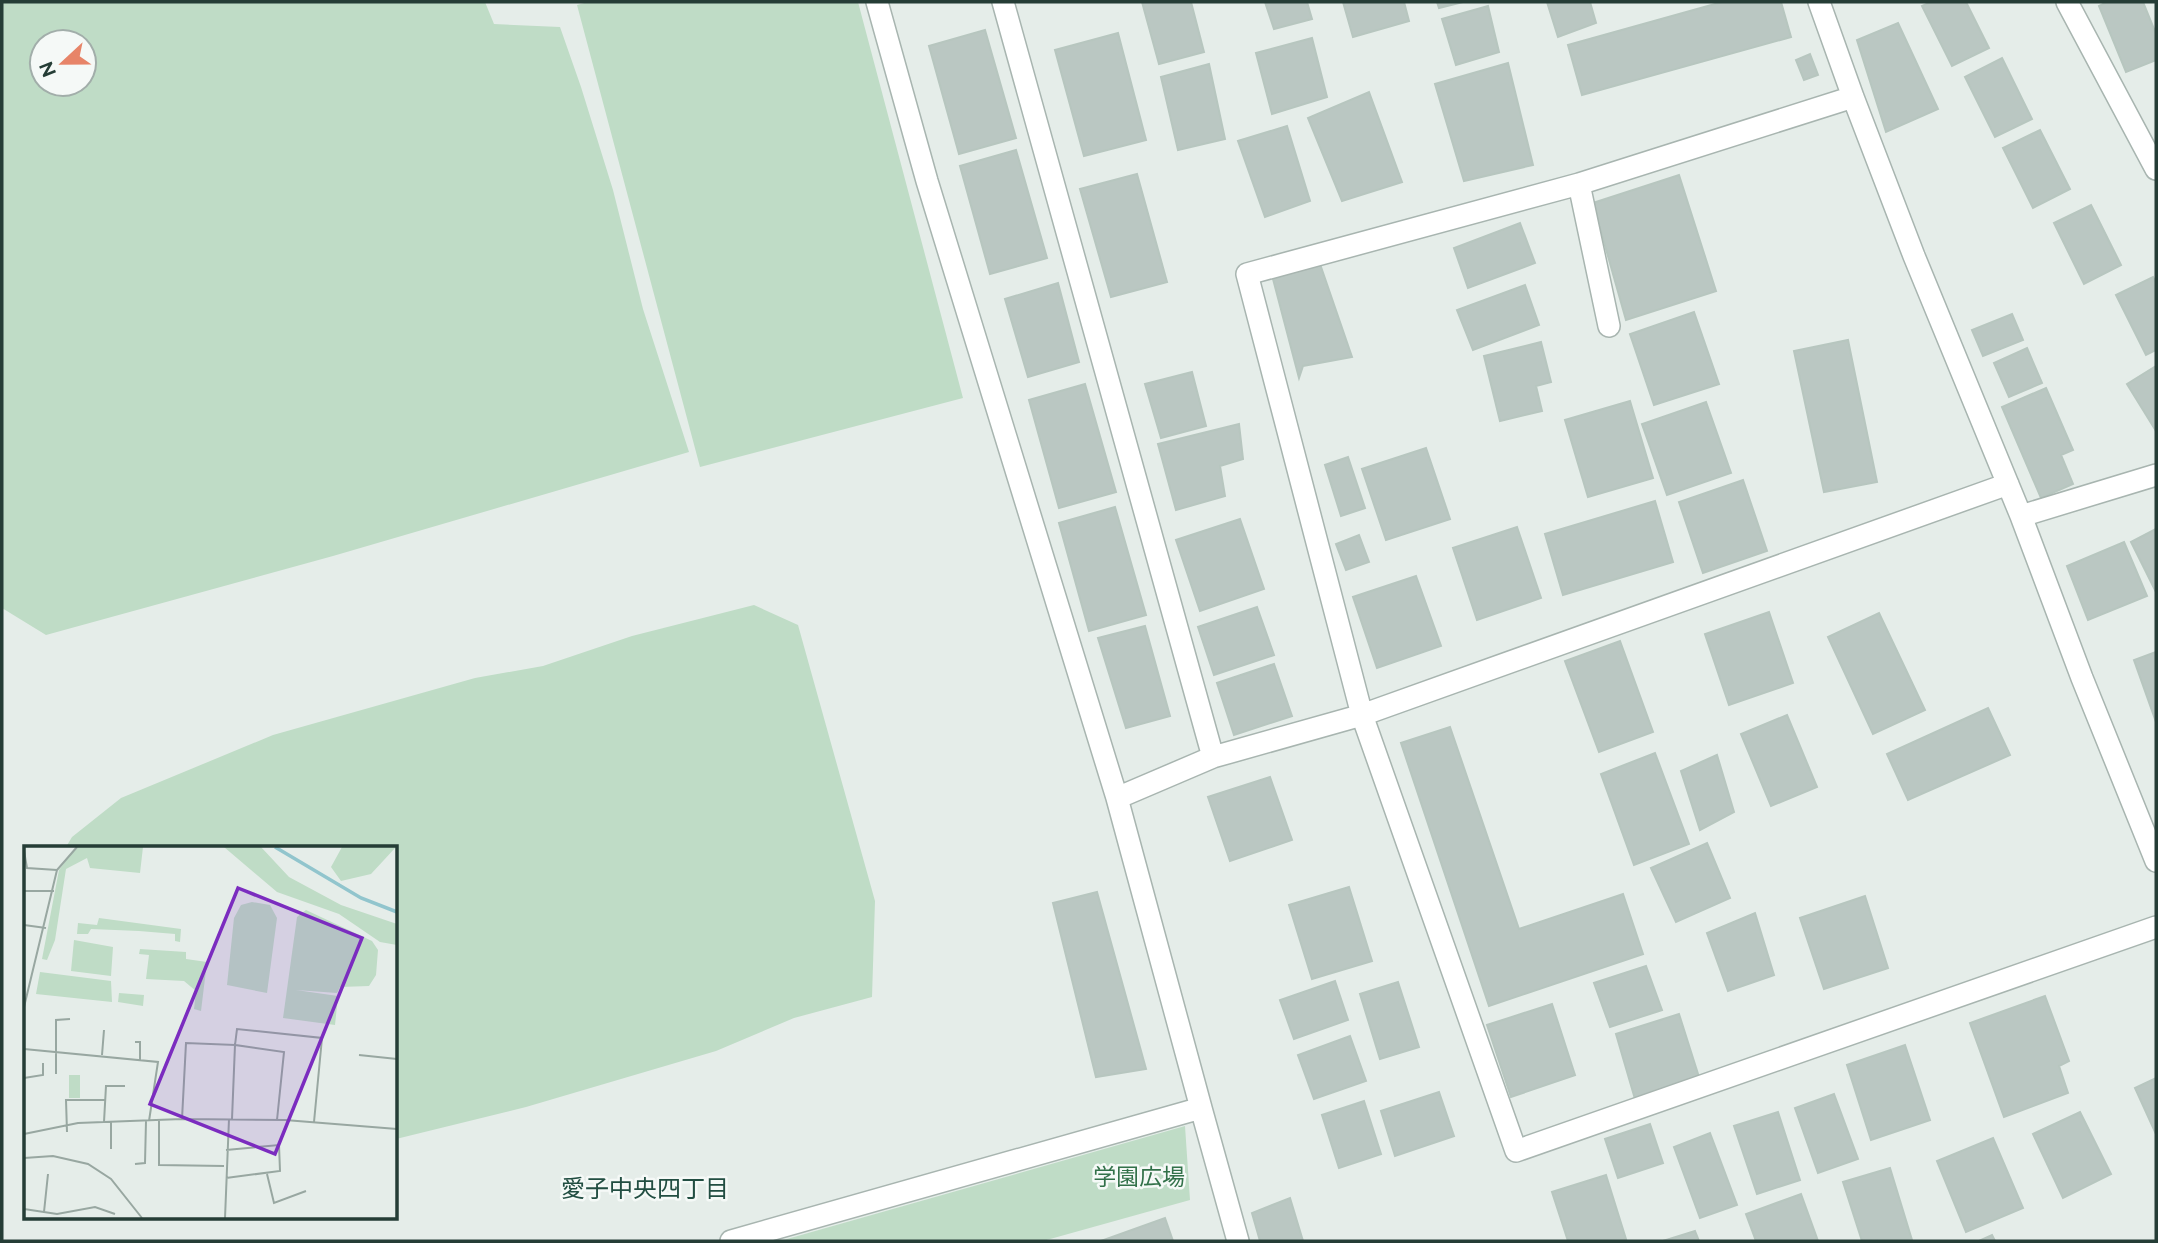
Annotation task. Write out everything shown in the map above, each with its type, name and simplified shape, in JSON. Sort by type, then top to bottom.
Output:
[{"type":"street","points":[[877,2],[927,181],[1117,798],[1238,1241]]},
{"type":"street","points":[[1003,2],[1213,757]]},
{"type":"street","points":[[1819,2],[1914,256],[2021,516],[2082,678],[2156,861]]},
{"type":"street","points":[[2067,2],[2156,169]]},
{"type":"street","points":[[1853,97],[1579,184],[1247,274],[1362,715],[1516,1151],[2156,927]]},
{"type":"street","points":[[1579,184],[1609,326]]},
{"type":"street","points":[[2021,516],[2156,475]]},
{"type":"street","points":[[1117,798],[1213,757],[1362,715],[2008,484]]},
{"type":"street","points":[[731,1241],[1201,1108]]},
{"type":"green space","points":[[2,2],[485,2],[494,24],[560,27],[613,190],[643,309],[689,452],[333,556],[46,635],[2,608]]},
{"type":"green space","points":[[588,2],[858,2],[963,398],[700,467],[577,5]]},
{"type":"green space","points":[[754,605],[798,625],[875,901],[872,997],[794,1018],[716,1051],[526,1107],[397,1139],[397,846],[67,846],[72,837],[121,798],[273,735],[475,678],[543,666],[632,636]]},
{"type":"green space","name":"学園広場","points":[[1185,1126],[1190,1200],[1043,1241],[780,1241]]},
{"type":"building","points":[[1142,2],[1191,2],[1204,52],[1159,64]]},
{"type":"building","points":[[1265,2],[1307,2],[1312,19],[1274,29]]},
{"type":"building","points":[[1343,2],[1404,2],[1409,21],[1353,37]]},
{"type":"building","points":[[1437,2],[1463,2],[1439,8]]},
{"type":"building","points":[[1547,2],[1590,2],[1596,23],[1558,37]]},
{"type":"building","points":[[1722,2],[1781,2],[1791,37],[1582,95],[1568,45]]},
{"type":"building","points":[[1931,2],[1966,2],[1989,48],[1952,66],[1922,6]]},
{"type":"building","points":[[2107,2],[2143,2],[2156,34],[2156,60],[2126,72],[2099,6]]},
{"type":"building","points":[[1488,6],[1499,52],[1456,65],[1442,19]]},
{"type":"building","points":[[1898,23],[1938,109],[1886,132],[1857,40]]},
{"type":"building","points":[[985,30],[1016,138],[959,154],[929,46]]},
{"type":"building","points":[[1118,33],[1146,140],[1084,156],[1055,50]]},
{"type":"building","points":[[1312,38],[1327,97],[1272,114],[1256,53]]},
{"type":"building","points":[[1810,54],[1818,75],[1804,80],[1796,60]]},
{"type":"building","points":[[2002,58],[2032,119],[1995,137],[1965,77]]},
{"type":"building","points":[[1508,63],[1533,165],[1464,181],[1435,84]]},
{"type":"building","points":[[1209,64],[1225,139],[1178,150],[1161,77]]},
{"type":"building","points":[[1369,92],[1402,182],[1342,201],[1308,118]]},
{"type":"building","points":[[1287,126],[1310,201],[1265,217],[1238,141]]},
{"type":"building","points":[[2040,130],[2070,189],[2033,208],[2003,148]]},
{"type":"building","points":[[1016,150],[1047,258],[990,274],[960,166]]},
{"type":"building","points":[[1137,174],[1167,282],[1111,297],[1080,189]]},
{"type":"building","points":[[1679,175],[1716,291],[1626,320],[1593,203]]},
{"type":"building","points":[[2091,205],[2121,265],[2084,284],[2054,223]]},
{"type":"building","points":[[1520,223],[1535,263],[1468,288],[1454,248]]},
{"type":"building","points":[[1320,264],[1352,357],[1303,366],[1299,378],[1273,279]]},
{"type":"building","points":[[2153,277],[2156,283],[2156,350],[2146,355],[2116,295]]},
{"type":"building","points":[[1058,283],[1079,362],[1028,377],[1005,299]]},
{"type":"building","points":[[1525,285],[1539,325],[1473,350],[1457,310]]},
{"type":"building","points":[[1694,312],[1719,384],[1654,405],[1630,334]]},
{"type":"building","points":[[2012,314],[2023,340],[1983,356],[1972,330]]},
{"type":"building","points":[[1848,340],[1877,482],[1824,492],[1794,351]]},
{"type":"building","points":[[1541,342],[1551,382],[1536,386],[1542,411],[1500,421],[1484,356]]},
{"type":"building","points":[[2027,348],[2042,383],[2009,397],[1994,363]]},
{"type":"building","points":[[2156,366],[2156,431],[2127,384]]},
{"type":"building","points":[[1192,372],[1206,426],[1161,438],[1145,384]]},
{"type":"building","points":[[1085,384],[1116,492],[1059,508],[1029,400]]},
{"type":"building","points":[[2046,388],[2073,450],[2061,455],[2073,484],[2041,498],[2002,407]]},
{"type":"building","points":[[1630,401],[1653,478],[1588,497],[1565,420]]},
{"type":"building","points":[[1706,402],[1731,473],[1667,495],[1642,424]]},
{"type":"building","points":[[1239,424],[1243,459],[1220,466],[1225,496],[1176,510],[1158,444]]},
{"type":"building","points":[[1426,448],[1450,519],[1386,540],[1362,469]]},
{"type":"building","points":[[1348,457],[1365,508],[1341,516],[1325,465]]},
{"type":"building","points":[[1743,480],[1767,551],[1703,573],[1679,502]]},
{"type":"building","points":[[1655,501],[1673,562],[1563,595],[1545,534]]},
{"type":"building","points":[[1115,507],[1146,615],[1089,631],[1059,523]]},
{"type":"building","points":[[1240,519],[1264,589],[1200,611],[1176,540]]},
{"type":"building","points":[[1517,527],[1541,598],[1477,620],[1453,548]]},
{"type":"building","points":[[2156,529],[2156,592],[2131,542]]},
{"type":"building","points":[[1359,535],[1369,562],[1346,570],[1336,544]]},
{"type":"building","points":[[2124,542],[2147,596],[2088,620],[2067,566]]},
{"type":"building","points":[[1416,576],[1441,646],[1377,668],[1353,597]]},
{"type":"building","points":[[1257,607],[1274,655],[1214,675],[1198,627]]},
{"type":"building","points":[[1769,612],[1793,683],[1729,705],[1705,634]]},
{"type":"building","points":[[1879,613],[1925,710],[1873,734],[1828,637]]},
{"type":"building","points":[[1145,626],[1170,716],[1126,728],[1098,638]]},
{"type":"building","points":[[1620,641],[1653,732],[1599,752],[1565,661]]},
{"type":"building","points":[[2156,652],[2156,722],[2134,660]]},
{"type":"building","points":[[1274,664],[1292,716],[1234,735],[1217,683]]},
{"type":"building","points":[[1988,708],[2010,755],[1908,800],[1887,754]]},
{"type":"building","points":[[1787,715],[1817,787],[1771,806],[1741,734]]},
{"type":"building","points":[[1450,727],[1519,929],[1623,894],[1643,954],[1489,1006],[1401,743]]},
{"type":"building","points":[[1655,753],[1689,844],[1634,865],[1601,774]]},
{"type":"building","points":[[1717,755],[1734,812],[1700,830],[1681,771]]},
{"type":"building","points":[[1270,777],[1292,840],[1230,861],[1208,797]]},
{"type":"building","points":[[1707,843],[1730,898],[1676,922],[1651,868]]},
{"type":"building","points":[[1349,887],[1372,961],[1312,979],[1289,905]]},
{"type":"building","points":[[1097,892],[1146,1069],[1096,1077],[1053,903]]},
{"type":"building","points":[[1865,896],[1888,968],[1824,989],[1800,918]]},
{"type":"building","points":[[1755,913],[1774,975],[1728,991],[1707,933]]},
{"type":"building","points":[[1646,966],[1662,1010],[1610,1027],[1594,983]]},
{"type":"building","points":[[1335,981],[1348,1020],[1294,1039],[1280,1000]]},
{"type":"building","points":[[1398,982],[1419,1047],[1380,1059],[1360,994]]},
{"type":"building","points":[[2045,996],[2069,1061],[2059,1066],[2068,1093],[2004,1117],[1970,1023]]},
{"type":"building","points":[[1552,1004],[1575,1075],[1511,1097],[1487,1025]]},
{"type":"building","points":[[1679,1014],[1699,1077],[1635,1099],[1616,1034]]},
{"type":"building","points":[[1350,1036],[1366,1081],[1314,1099],[1298,1055]]},
{"type":"building","points":[[1905,1045],[1930,1120],[1871,1140],[1847,1065]]},
{"type":"building","points":[[2156,1078],[2156,1134],[2135,1088]]},
{"type":"building","points":[[1439,1092],[1454,1136],[1395,1156],[1381,1111]]},
{"type":"building","points":[[1834,1094],[1858,1159],[1818,1173],[1795,1108]]},
{"type":"building","points":[[1364,1101],[1381,1154],[1339,1168],[1322,1115]]},
{"type":"building","points":[[1778,1112],[1800,1180],[1757,1194],[1734,1126]]},
{"type":"building","points":[[2080,1112],[2111,1174],[2063,1198],[2033,1134]]},
{"type":"building","points":[[1650,1124],[1663,1163],[1618,1178],[1605,1139]]},
{"type":"building","points":[[1710,1133],[1737,1205],[1700,1218],[1674,1147]]},
{"type":"building","points":[[1993,1138],[2023,1208],[1966,1232],[1937,1161]]},
{"type":"building","points":[[1890,1168],[1912,1240],[1862,1241],[1843,1182]]},
{"type":"building","points":[[1606,1175],[1626,1239],[1568,1241],[1552,1192]]},
{"type":"building","points":[[1801,1194],[1818,1241],[1756,1241],[1746,1214]]},
{"type":"building","points":[[1290,1198],[1303,1241],[1260,1241],[1252,1213]]},
{"type":"building","points":[[1165,1218],[1173,1241],[1101,1241]]},
{"type":"building","points":[[1695,1231],[1699,1241],[1663,1241]]},
{"type":"building","points":[[1992,1235],[1995,1241],[1979,1241]]},
{"type":"district","name":"愛子中央四丁目","points":[[645,1188]]}]
